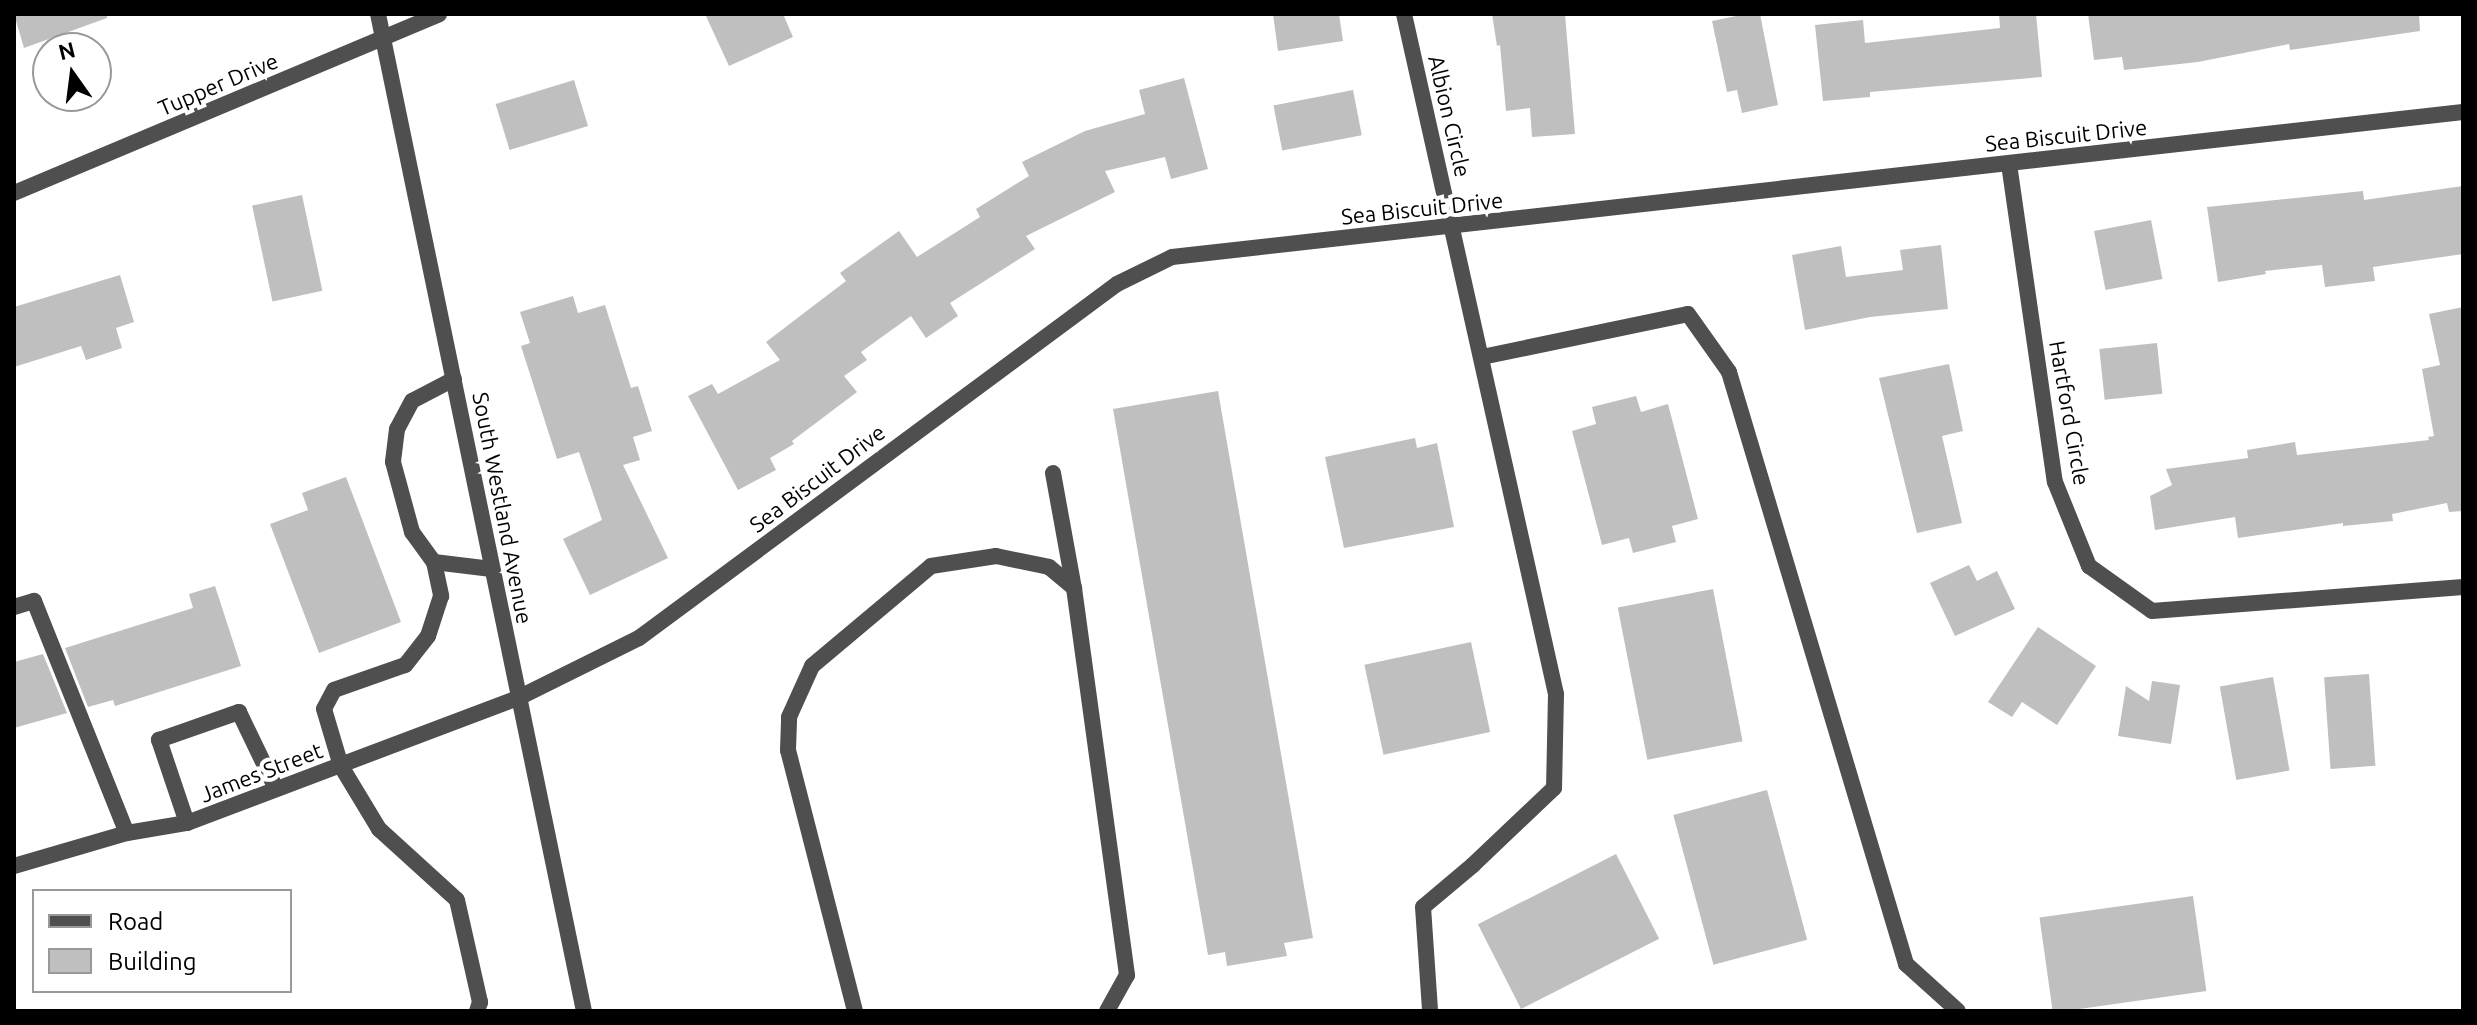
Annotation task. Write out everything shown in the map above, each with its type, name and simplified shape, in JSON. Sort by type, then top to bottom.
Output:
[{"type":"street","name":"South Westland Avenue","points":[[378,14],[584,1011]]},
{"type":"street","name":"Tupper Drive","points":[[14,193],[439,14]]},
{"type":"street","name":"Albion Circle","points":[[1404,14],[1556,694],[1554,788],[1473,865],[1423,907],[1430,1011]]},
{"type":"street","name":"Sea Biscuit Drive","points":[[518,698],[639,638],[1117,284],[1172,257],[2463,112]]},
{"type":"street","name":"Hartford Circle","points":[[2009,164],[2055,482],[2089,566],[2152,611],[2463,587]]},
{"type":"street","points":[[1482,357],[1688,314],[1729,372],[1906,964],[1958,1011]]},
{"type":"street","points":[[454,379],[412,401],[397,429],[393,462],[412,532],[434,562],[441,596],[428,636],[405,665],[334,690],[324,709],[341,766],[379,829],[457,900],[480,1002],[477,1011]]},
{"type":"street","points":[[1053,473],[1074,588],[1127,975],[1107,1011]]},
{"type":"street","points":[[855,1011],[788,750],[789,717],[812,666],[931,566],[996,556],[1049,567],[1074,588]]},
{"type":"street","points":[[434,562],[492,569]]},
{"type":"street","points":[[14,607],[34,601],[127,833]]},
{"type":"street","name":"James Street","points":[[14,866],[127,833],[187,823],[518,698]]},
{"type":"street","points":[[187,823],[159,740],[239,712],[276,789]]},
{"type":"building","points":[[14,14],[107,14],[107,18],[68,32],[32,32],[32,45],[24,48]]},
{"type":"building","points":[[705,14],[783,14],[793,37],[729,66]]},
{"type":"building","points":[[1273,14],[1339,14],[1343,41],[1278,51]]},
{"type":"building","points":[[1492,14],[1565,14],[1575,134],[1532,137],[1530,108],[1506,111],[1500,45],[1497,46]]},
{"type":"building","points":[[1760,14],[1778,105],[1742,113],[1737,90],[1727,92],[1712,21]]},
{"type":"building","points":[[1999,14],[2036,14],[2042,77],[1870,92],[1870,97],[1823,101],[1815,25],[1863,20],[1865,43],[2000,28]]},
{"type":"building","points":[[2088,14],[2419,14],[2420,31],[2290,50],[2289,44],[2198,62],[2124,70],[2122,57],[2094,60]]},
{"type":"building","points":[[1184,78],[1208,169],[1171,179],[1165,157],[1105,171],[1115,192],[1026,236],[1035,249],[950,303],[958,316],[926,338],[911,316],[861,352],[867,360],[844,376],[857,392],[792,441],[794,444],[770,458],[776,470],[738,490],[688,396],[712,384],[718,394],[780,360],[766,342],[846,281],[840,273],[899,231],[917,257],[980,217],[976,209],[1029,176],[1022,162],[1085,131],[1145,114],[1139,90]]},
{"type":"building","points":[[574,80],[588,126],[510,150],[496,104]]},
{"type":"building","points":[[1353,90],[1362,135],[1282,151],[1273,105]]},
{"type":"building","points":[[2463,186],[2463,254],[2373,267],[2375,281],[2325,287],[2322,265],[2265,271],[2266,274],[2218,282],[2207,207],[2363,191],[2364,200]]},
{"type":"building","points":[[302,195],[322,291],[272,301],[252,206]]},
{"type":"building","points":[[2151,220],[2162,279],[2106,290],[2094,231]]},
{"type":"building","points":[[1941,245],[1948,309],[1870,317],[1805,330],[1792,255],[1841,246],[1846,277],[1903,270],[1900,250]]},
{"type":"building","points":[[120,275],[134,322],[116,328],[122,348],[86,360],[81,346],[14,367],[14,307]]},
{"type":"building","points":[[573,296],[578,313],[605,305],[631,388],[638,386],[652,431],[633,437],[640,460],[623,465],[668,558],[590,595],[563,539],[602,520],[579,452],[557,459],[521,346],[530,343],[520,312]]},
{"type":"building","points":[[2463,307],[2463,511],[2449,512],[2447,503],[2392,514],[2393,521],[2343,526],[2343,523],[2238,538],[2235,517],[2155,530],[2150,496],[2172,485],[2166,469],[2248,458],[2247,450],[2295,442],[2297,455],[2429,440],[2428,437],[2434,436],[2422,369],[2440,365],[2429,314]]},
{"type":"building","points":[[2157,343],[2162,394],[2105,400],[2099,349]]},
{"type":"building","points":[[1949,364],[1963,431],[1942,436],[1962,523],[1917,533],[1879,378]]},
{"type":"building","points":[[1218,391],[1313,938],[1284,943],[1287,956],[1227,966],[1225,952],[1208,955],[1113,409]]},
{"type":"building","points":[[1636,396],[1641,412],[1668,404],[1698,519],[1672,526],[1676,542],[1633,553],[1629,538],[1602,545],[1572,431],[1596,424],[1592,407]]},
{"type":"building","points":[[1415,438],[1417,448],[1437,443],[1454,527],[1344,548],[1325,457]]},
{"type":"building","points":[[346,477],[401,622],[319,653],[270,524],[308,510],[302,493]]},
{"type":"building","points":[[1969,565],[1977,581],[1997,571],[2015,609],[1955,636],[1930,583]]},
{"type":"building","points":[[215,586],[241,666],[115,706],[113,700],[88,707],[65,648],[193,608],[189,594]]},
{"type":"building","points":[[1713,589],[1743,741],[1647,760],[1618,608]]},
{"type":"building","points":[[2038,627],[2096,666],[2057,725],[2022,702],[2012,717],[1988,702]]},
{"type":"building","points":[[1471,642],[1490,732],[1384,755],[1364,665]]},
{"type":"building","points":[[43,654],[67,713],[14,728],[14,662]]},
{"type":"building","points":[[2369,674],[2375,766],[2331,769],[2324,677]]},
{"type":"building","points":[[2273,677],[2289,771],[2236,780],[2220,686]]},
{"type":"building","points":[[2152,681],[2180,685],[2171,744],[2118,736],[2126,686],[2149,701]]},
{"type":"building","points":[[1767,790],[1807,940],[1713,965],[1673,815]]},
{"type":"building","points":[[1616,854],[1659,939],[1521,1009],[1478,924]]},
{"type":"building","points":[[2193,896],[2206,991],[2053,1011],[2040,918]]}]
